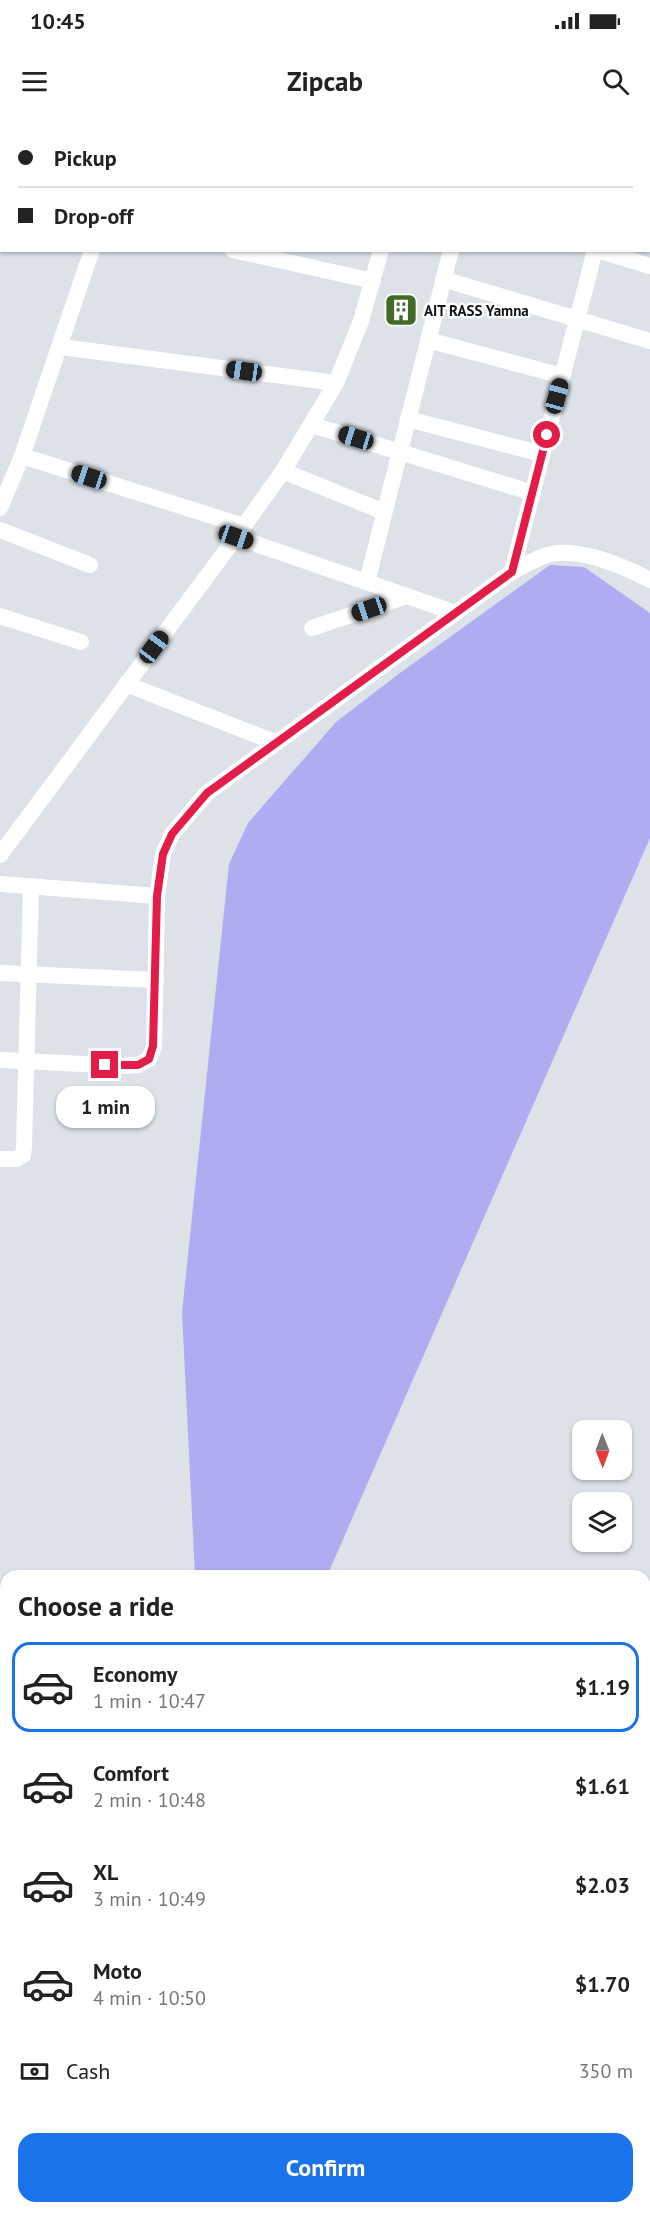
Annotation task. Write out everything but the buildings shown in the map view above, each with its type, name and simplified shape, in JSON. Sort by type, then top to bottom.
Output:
[{"type":"street","points":[[0,508],[22,456],[61,347],[91,252]]},
{"type":"street","points":[[242,252],[373,281]]},
{"type":"street","points":[[0,855],[283,471],[336,383],[357,331],[380,252]]},
{"type":"street","points":[[367,582],[450,252]]},
{"type":"street","points":[[512,572],[595,252]]},
{"type":"street","points":[[603,252],[650,266]]},
{"type":"street","points":[[443,279],[650,341]]},
{"type":"street","points":[[428,340],[562,376]]},
{"type":"street","points":[[61,347],[336,383]]},
{"type":"street","points":[[408,419],[542,454]]},
{"type":"street","points":[[312,425],[533,493]]},
{"type":"street","points":[[22,456],[240,532],[367,582],[456,613]]},
{"type":"street","points":[[283,471],[384,512]]},
{"type":"street","points":[[0,530],[90,566]]},
{"type":"street","points":[[0,1060],[124,1066],[138,1065],[149,1059],[153,1046],[157,896],[163,854],[172,834],[207,793],[512,572],[551,554],[576,554],[625,567],[650,580]]},
{"type":"street","points":[[312,628],[407,596]]},
{"type":"street","points":[[0,616],[81,642]]},
{"type":"street","points":[[126,684],[277,743]]},
{"type":"street","points":[[0,884],[157,896]]},
{"type":"street","points":[[0,1159],[16,1159],[23,1155],[31,886]]},
{"type":"street","points":[[0,973],[156,980]]},
{"type":"shaded area","points":[[550,565],[584,567],[650,613],[650,838],[330,1570],[195,1570],[182,1312],[229,864],[248,823],[336,722]]},
{"type":"place","name":"AIT RASS Yamna","points":[[401,310]]},
{"type":"route","points":[[105,1065],[138,1065],[149,1059],[153,1046],[159,872],[163,854],[172,834],[207,793],[512,572],[547,435]]}]
